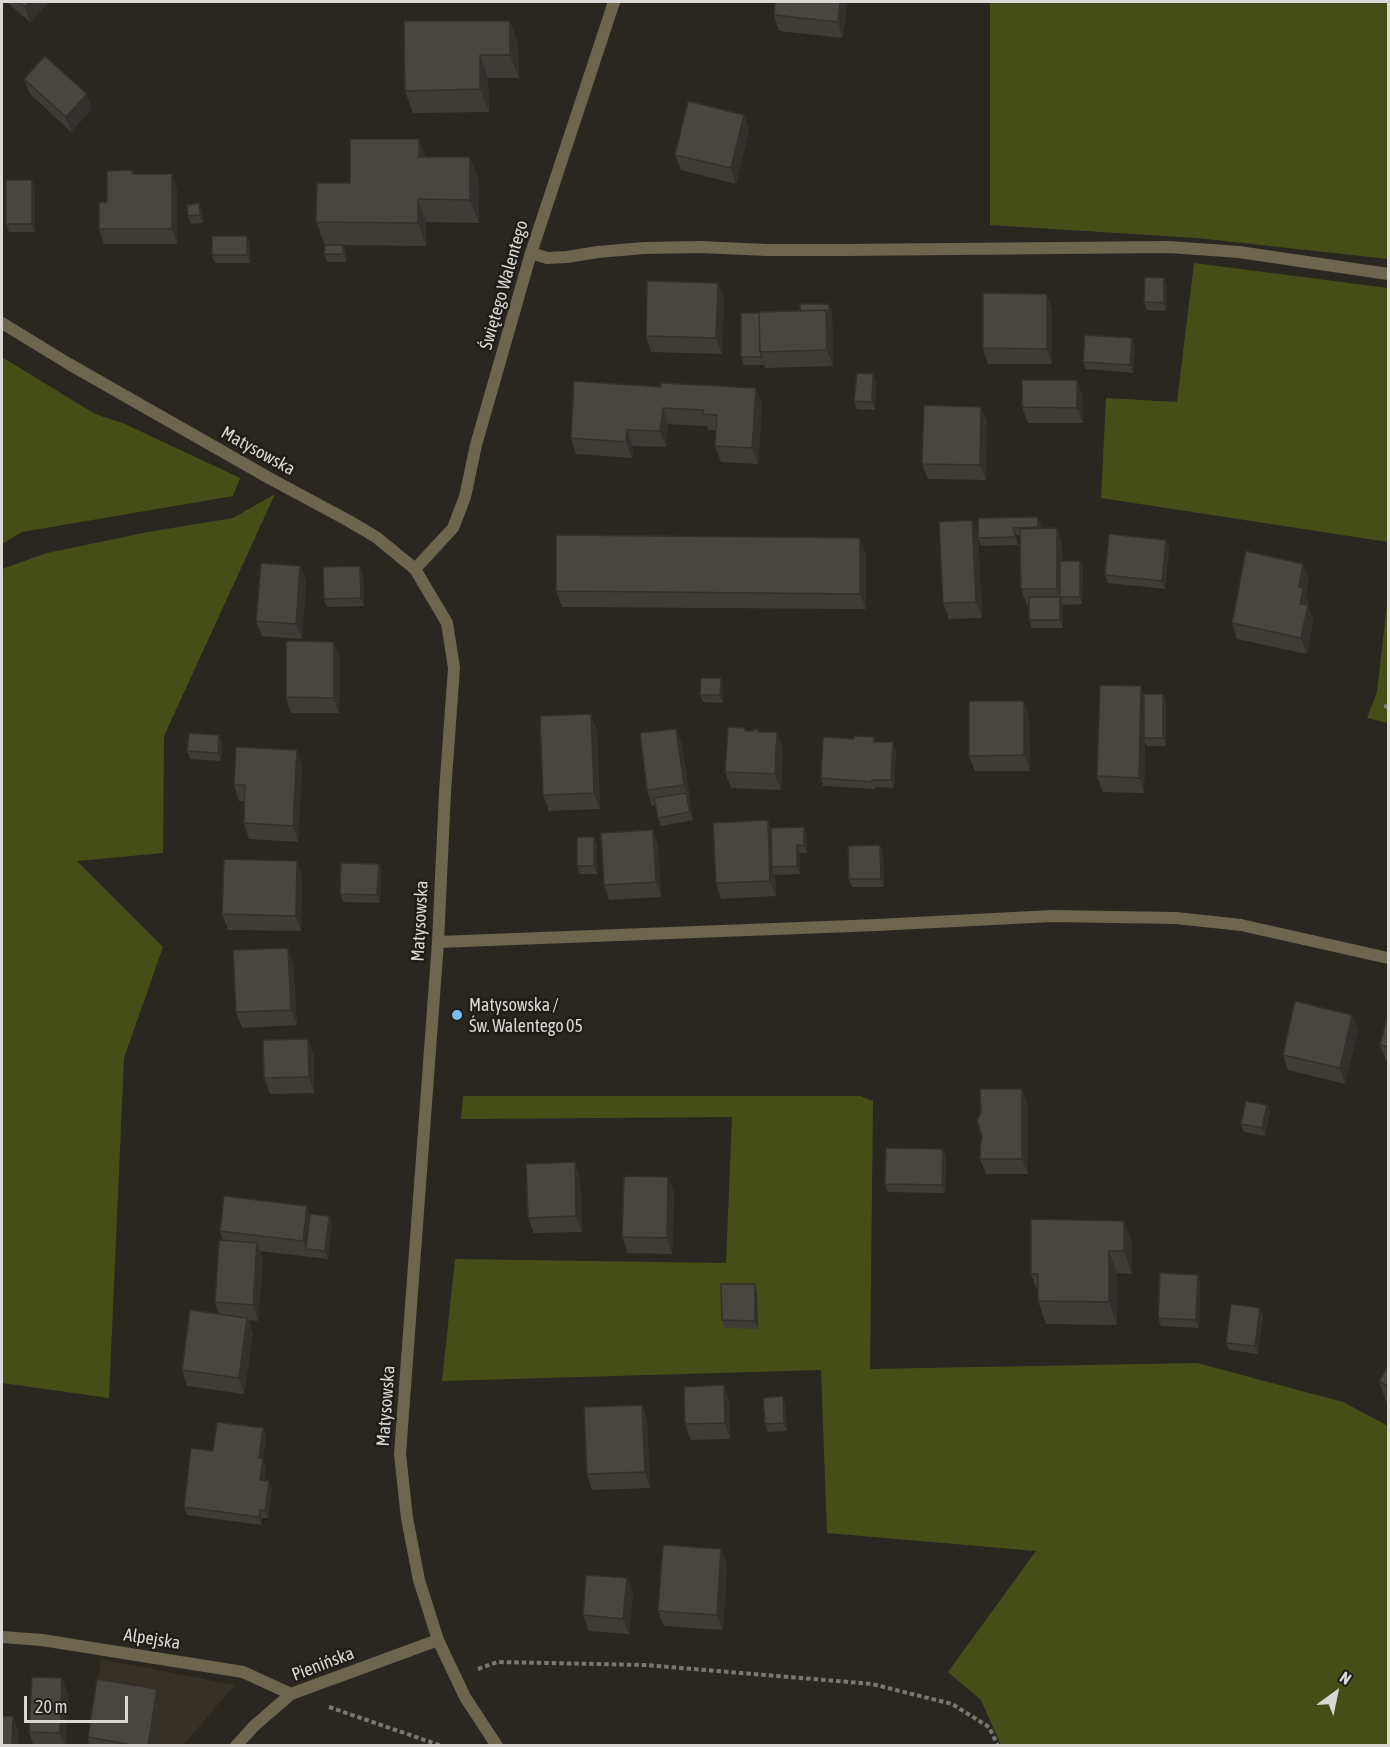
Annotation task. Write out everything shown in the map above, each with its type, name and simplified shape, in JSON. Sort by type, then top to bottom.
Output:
[{"type":"street","name":"Świętego Walentego","points":[[415,569],[453,528],[465,497],[476,445],[531,253],[614,2]]},
{"type":"street","points":[[531,253],[547,258],[644,248],[689,247],[822,250],[1170,247],[1239,252],[1389,274]]},
{"type":"street","name":"Matysowska","points":[[2,323],[69,364],[376,537],[415,569],[447,623],[454,668],[438,942],[400,1454],[407,1518],[419,1580],[438,1640],[465,1697],[497,1746]]},
{"type":"street","points":[[438,942],[1052,916],[1164,918],[1241,925],[1389,958]]},
{"type":"street","name":"Alpejska","points":[[2,1637],[42,1640],[243,1672],[291,1694]]},
{"type":"street","name":"Pienińska","points":[[236,1746],[254,1726],[291,1694],[438,1640]]},
{"type":"path","points":[[456,1677],[496,1662],[645,1665],[872,1684],[952,1704],[989,1727],[998,1746]]},
{"type":"path","points":[[291,1694],[442,1746]]},
{"type":"shaded area","points":[[101,1660],[235,1685],[183,1745],[87,1746]]},
{"type":"green space","points":[[990,2],[1388,2],[1388,259],[1197,238],[990,225]]},
{"type":"green space","points":[[1194,263],[1388,288],[1388,542],[1101,498],[1106,398],[1177,402]]},
{"type":"green space","points":[[2,357],[95,414],[125,424],[240,478],[233,496],[22,532],[2,544]]},
{"type":"green space","points":[[275,494],[164,736],[163,853],[77,861],[163,947],[124,1058],[109,1398],[2,1383],[2,569],[47,553],[148,532],[233,518]]},
{"type":"green space","points":[[1388,595],[1388,723],[1367,718],[1377,692]]},
{"type":"green space","points":[[463,1096],[860,1096],[873,1101],[870,1369],[1197,1363],[1343,1402],[1388,1426],[1388,1745],[1001,1745],[981,1700],[948,1672],[1036,1551],[827,1533],[821,1370],[442,1381],[455,1259],[726,1263],[732,1117],[461,1119]]},
{"type":"building","points":[[19,2],[29,2],[25,7]]},
{"type":"building","points":[[775,2],[840,2],[838,22],[774,15]]},
{"type":"building","points":[[404,21],[510,21],[510,55],[480,55],[480,89],[405,91]]},
{"type":"building","points":[[45,56],[87,94],[66,117],[24,79]]},
{"type":"building","points":[[688,101],[744,115],[731,168],[675,155]]},
{"type":"building","points":[[350,139],[419,139],[419,157],[470,157],[470,200],[418,199],[418,223],[316,222],[317,183],[350,183]]},
{"type":"building","points":[[133,170],[132,174],[172,174],[172,229],[99,229],[99,203],[107,202],[107,171]]},
{"type":"building","points":[[6,180],[32,180],[32,224],[6,224]]},
{"type":"building","points":[[199,203],[200,215],[188,216],[187,205]]},
{"type":"building","points":[[212,236],[247,236],[247,255],[212,255]]},
{"type":"building","points":[[325,245],[343,245],[343,254],[324,254]]},
{"type":"building","points":[[1145,277],[1164,278],[1164,303],[1144,302]]},
{"type":"building","points":[[647,281],[718,283],[716,338],[646,336]]},
{"type":"building","points":[[983,293],[1047,294],[1047,349],[983,348]]},
{"type":"building","points":[[800,304],[829,304],[829,318],[826,310],[800,311]]},
{"type":"building","points":[[826,310],[827,350],[760,352],[759,312]]},
{"type":"building","points":[[741,313],[759,313],[762,357],[741,357]]},
{"type":"building","points":[[1085,335],[1132,338],[1130,365],[1083,362]]},
{"type":"building","points":[[857,373],[873,374],[872,402],[854,401]]},
{"type":"building","points":[[1022,380],[1077,380],[1077,408],[1022,407]]},
{"type":"building","points":[[574,381],[661,387],[661,383],[756,388],[752,448],[715,446],[717,415],[703,414],[703,410],[663,408],[660,431],[627,430],[626,442],[571,438]]},
{"type":"building","points":[[924,405],[981,407],[980,465],[922,464]]},
{"type":"building","points":[[1038,517],[1038,527],[1014,528],[1015,537],[978,538],[978,518]]},
{"type":"building","points":[[972,520],[976,602],[943,603],[939,522]]},
{"type":"building","points":[[1057,528],[1057,589],[1021,589],[1020,529]]},
{"type":"building","points":[[1109,534],[1166,540],[1162,581],[1105,575]]},
{"type":"building","points":[[556,535],[860,538],[860,594],[556,591]]},
{"type":"building","points":[[1246,551],[1303,564],[1299,587],[1303,588],[1300,604],[1308,605],[1301,638],[1232,623]]},
{"type":"building","points":[[1060,561],[1080,561],[1080,597],[1060,597]]},
{"type":"building","points":[[261,563],[300,566],[296,624],[256,621]]},
{"type":"building","points":[[360,566],[361,598],[324,599],[323,567]]},
{"type":"building","points":[[1029,597],[1060,597],[1060,620],[1029,620]]},
{"type":"building","points":[[286,641],[334,642],[334,698],[286,697]]},
{"type":"building","points":[[701,678],[721,678],[720,695],[700,695]]},
{"type":"building","points":[[1100,685],[1141,686],[1139,778],[1097,776]]},
{"type":"building","points":[[1144,694],[1163,694],[1163,738],[1144,738]]},
{"type":"building","points":[[969,701],[1024,701],[1024,755],[969,756]]},
{"type":"building","points":[[591,714],[594,793],[543,795],[540,716]]},
{"type":"building","points":[[728,727],[745,728],[745,731],[758,729],[758,732],[777,732],[775,774],[725,772]]},
{"type":"building","points":[[676,729],[684,785],[647,790],[640,733]]},
{"type":"building","points":[[189,733],[219,735],[218,753],[187,751]]},
{"type":"building","points":[[854,736],[874,737],[874,742],[893,742],[891,780],[872,780],[872,782],[821,778],[823,737],[854,739]]},
{"type":"building","points":[[236,747],[297,750],[293,826],[244,823],[245,785],[234,785]]},
{"type":"building","points":[[686,793],[690,812],[658,818],[654,798]]},
{"type":"building","points":[[768,820],[770,881],[716,883],[713,823]]},
{"type":"building","points":[[804,827],[804,846],[797,845],[797,866],[772,867],[771,828]]},
{"type":"building","points":[[653,830],[656,882],[604,885],[601,833]]},
{"type":"building","points":[[577,837],[594,837],[594,866],[577,866]]},
{"type":"building","points":[[880,845],[881,879],[849,879],[848,846]]},
{"type":"building","points":[[224,859],[297,861],[296,916],[222,914]]},
{"type":"building","points":[[341,863],[379,864],[377,895],[340,894]]},
{"type":"building","points":[[288,948],[291,1010],[236,1012],[233,950]]},
{"type":"building","points":[[1295,1001],[1352,1015],[1340,1068],[1283,1055]]},
{"type":"building","points":[[1389,1010],[1389,1047],[1380,1045]]},
{"type":"building","points":[[308,1039],[309,1077],[264,1078],[263,1040]]},
{"type":"building","points":[[980,1089],[1022,1089],[1022,1159],[980,1159],[982,1136],[977,1121],[981,1112]]},
{"type":"building","points":[[1246,1101],[1267,1105],[1262,1128],[1241,1124]]},
{"type":"building","points":[[886,1148],[943,1149],[942,1185],[885,1184]]},
{"type":"building","points":[[575,1162],[576,1216],[528,1218],[526,1164]]},
{"type":"building","points":[[624,1176],[668,1177],[667,1238],[622,1237]]},
{"type":"building","points":[[224,1196],[307,1206],[303,1241],[220,1231]]},
{"type":"building","points":[[310,1214],[329,1216],[325,1251],[306,1249]]},
{"type":"building","points":[[1031,1219],[1124,1221],[1124,1251],[1109,1251],[1109,1302],[1038,1301],[1038,1274],[1031,1274]]},
{"type":"building","points":[[219,1240],[257,1243],[253,1305],[215,1302]]},
{"type":"building","points":[[1160,1273],[1198,1275],[1196,1320],[1158,1318]]},
{"type":"building","points":[[721,1284],[755,1284],[755,1321],[722,1320]]},
{"type":"building","points":[[1231,1304],[1260,1308],[1255,1346],[1226,1343]]},
{"type":"building","points":[[190,1310],[247,1318],[239,1378],[182,1370]]},
{"type":"building","points":[[1389,1364],[1389,1387],[1379,1381]]},
{"type":"building","points":[[724,1385],[725,1423],[685,1424],[684,1387]]},
{"type":"building","points":[[783,1396],[784,1423],[765,1424],[763,1398]]},
{"type":"building","points":[[642,1405],[645,1472],[587,1474],[584,1407]]},
{"type":"building","points":[[217,1422],[263,1428],[259,1458],[263,1458],[260,1480],[269,1481],[265,1511],[260,1510],[259,1517],[184,1507],[191,1448],[213,1451]]},
{"type":"building","points":[[663,1545],[721,1549],[717,1615],[658,1611]]},
{"type":"building","points":[[586,1575],[627,1578],[623,1619],[583,1615]]},
{"type":"building","points":[[32,1677],[62,1678],[60,1733],[29,1732]]},
{"type":"building","points":[[97,1679],[157,1689],[148,1746],[88,1737]]},
{"type":"building","points":[[2,1716],[13,1716],[12,1746],[2,1746]]},
{"type":"place","name":"Matysowska / Św. Walentego 05","points":[[457,1015]]}]
